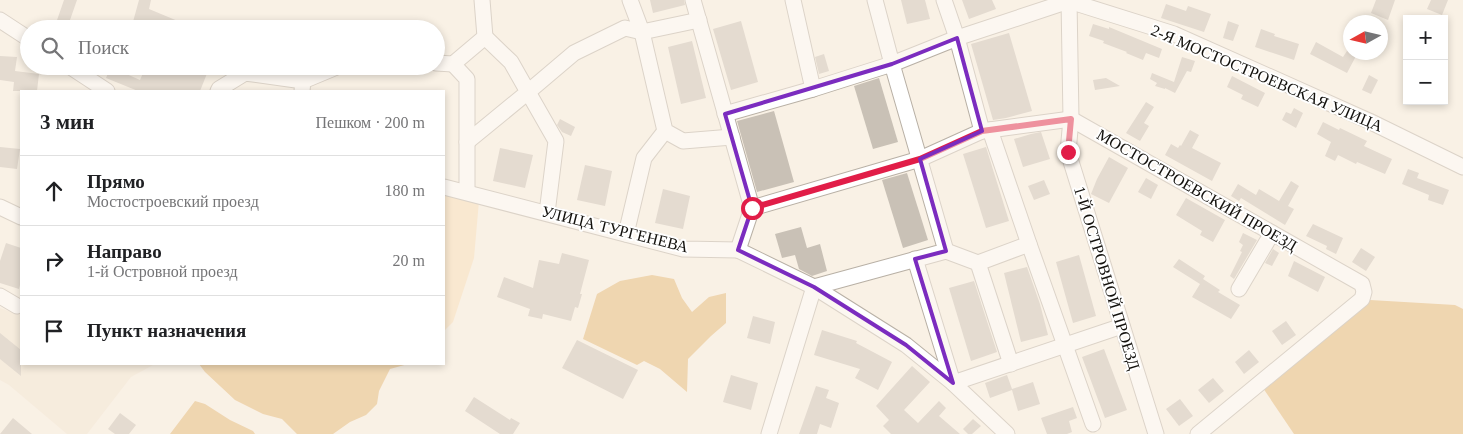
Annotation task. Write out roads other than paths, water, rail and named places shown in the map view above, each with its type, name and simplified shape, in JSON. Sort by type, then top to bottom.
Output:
[{"type":"street","points":[[482,0],[485,37],[511,62],[556,141],[547,213]]},
{"type":"street","points":[[630,0],[642,32],[665,131],[682,141],[732,137]]},
{"type":"street","points":[[694,0],[752,208],[738,250],[814,287],[906,345],[953,383],[1007,434]]},
{"type":"street","points":[[793,0],[813,89]]},
{"type":"street","points":[[876,0],[892,64],[946,251]]},
{"type":"street","points":[[944,0],[986,131],[1029,244],[1093,424]]},
{"type":"street","points":[[725,114],[892,64],[957,38],[1069,0]]},
{"type":"street","name":"1-Й ОСТРОВНОЙ ПРОЕЗД","points":[[1069,0],[1071,119],[1068,152],[1156,434]]},
{"type":"street","name":"2-Я МОСТОСТРОЕВСКАЯ УЛИЦА","points":[[1069,0],[1174,34],[1369,121],[1463,167]]},
{"type":"street","points":[[0,20],[20,33]]},
{"type":"street","points":[[467,142],[574,53],[625,28],[642,32],[699,20]]},
{"type":"street","points":[[445,64],[453,64],[485,37]]},
{"type":"street","points":[[453,64],[467,79],[467,192]]},
{"type":"street","points":[[83,75],[105,90]]},
{"type":"street","points":[[218,90],[242,75]]},
{"type":"street","points":[[254,75],[303,86],[323,75]]},
{"type":"street","points":[[752,208],[920,159],[986,131],[1071,119]]},
{"type":"street","name":"МОСТОСТРОЕВСКИЙ ПРОЕЗД","points":[[1071,119],[1362,284],[1364,292],[1362,299],[1198,434]]},
{"type":"street","points":[[626,234],[644,158],[665,131]]},
{"type":"street","name":"УЛИЦА ТУРГЕНЕВА","points":[[445,187],[682,249],[738,250]]},
{"type":"street","points":[[0,207],[20,217]]},
{"type":"street","points":[[1239,289],[1272,233]]},
{"type":"street","points":[[814,287],[946,251],[978,263],[1029,244]]},
{"type":"street","points":[[915,259],[953,383]]},
{"type":"street","points":[[978,263],[1011,364]]},
{"type":"street","points":[[769,434],[814,287]]},
{"type":"street","points":[[0,296],[17,306]]},
{"type":"street","points":[[953,383],[1122,326]]}]
